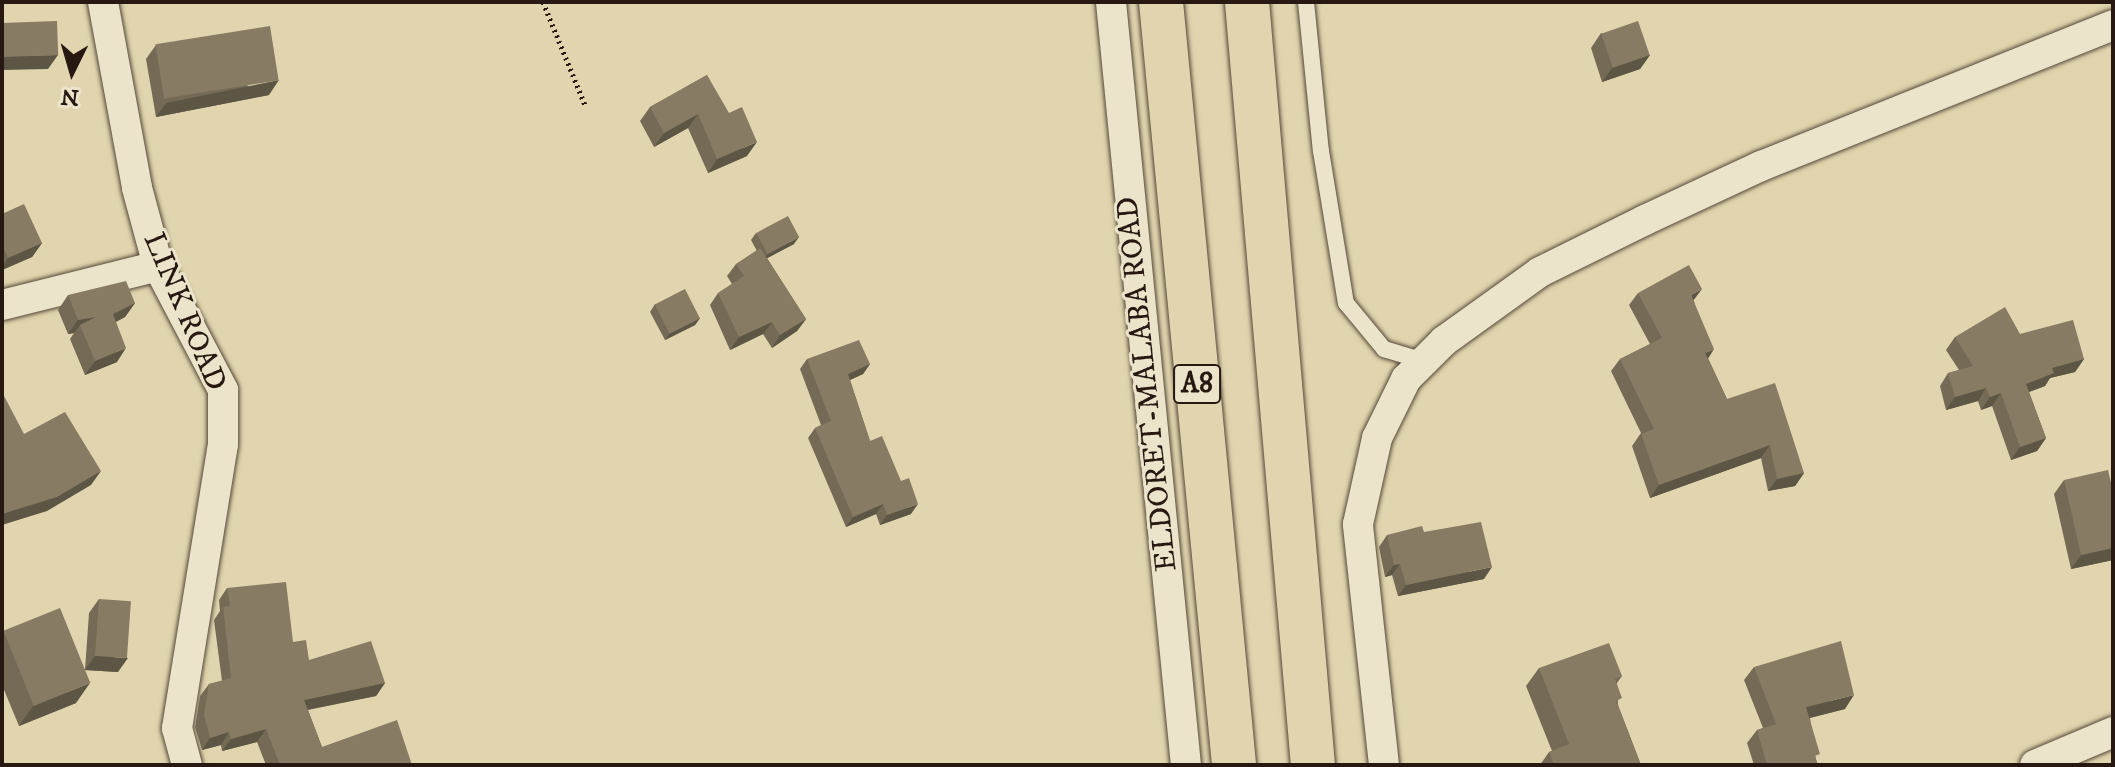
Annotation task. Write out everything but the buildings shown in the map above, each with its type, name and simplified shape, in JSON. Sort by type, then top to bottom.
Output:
[{"type":"highway","name":"ELDORET-MALABA ROAD","points":[[1161,2],[1234,765]]},
{"type":"highway","points":[[1247,2],[1313,765]]},
{"type":"street","name":"LINK ROAD","points":[[103,2],[137,188],[158,266],[223,390],[223,444],[177,728],[187,765]]},
{"type":"street","name":"ELDORET-MALABA ROAD","points":[[1111,2],[1186,765]]},
{"type":"street","points":[[1384,765],[1358,524],[1377,438],[1406,379],[1444,341],[1540,272],[1761,166],[2113,25]]},
{"type":"street","points":[[2,305],[158,266]]},
{"type":"street","points":[[2035,765],[2113,732]]},
{"type":"lane","points":[[1306,2],[1321,151],[1346,303],[1384,349],[1424,361]]},
{"type":"path","points":[[543,2],[585,105]]}]
